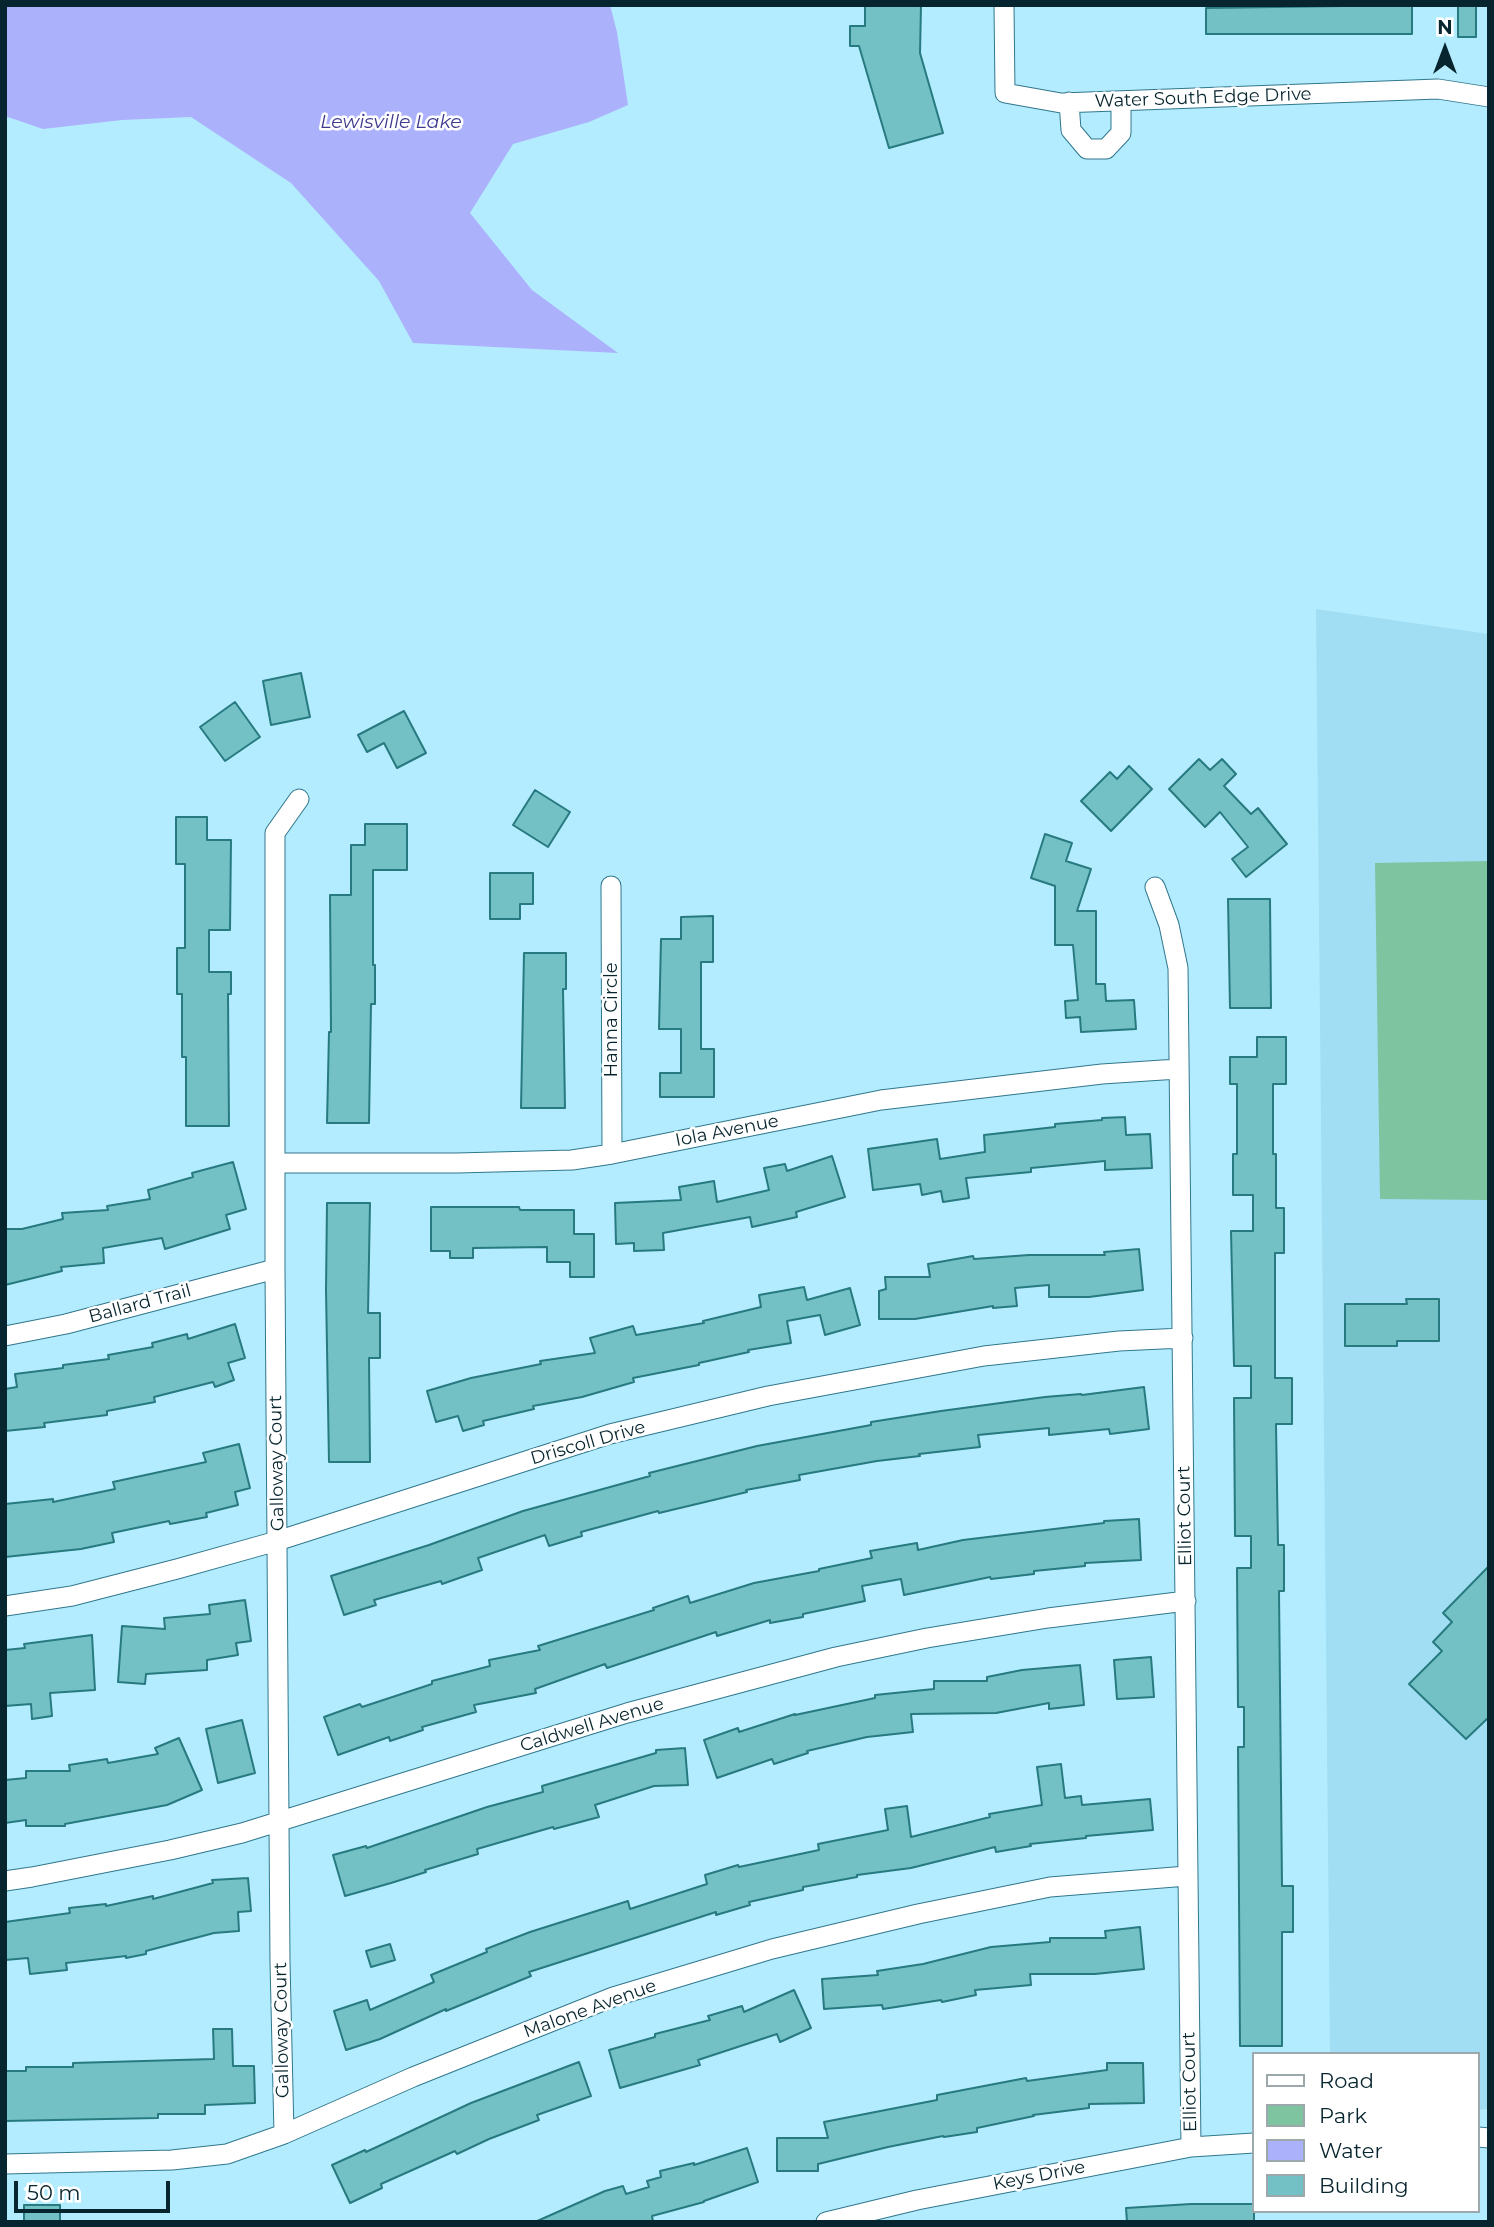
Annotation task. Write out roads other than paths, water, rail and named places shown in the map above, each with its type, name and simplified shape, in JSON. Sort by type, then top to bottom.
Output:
[{"type":"street","name":"Water South Edge Drive","points":[[1004,5],[1005,93],[1069,102],[1438,89],[1489,97]]},
{"type":"street","points":[[1069,102],[1071,130],[1087,149],[1106,149],[1121,132],[1121,101]]},
{"type":"street","name":"Galloway Court","points":[[284,2134],[280,1962],[275,1269],[275,833],[299,799]]},
{"type":"street","name":"Hanna Circle","points":[[611,886],[612,1154]]},
{"type":"street","name":"Elliot Court","points":[[1155,887],[1169,925],[1178,968],[1191,2147]]},
{"type":"street","name":"Iola Avenue","points":[[275,1163],[572,1160],[881,1100],[1102,1074],[1178,1069]]},
{"type":"street","name":"Ballard Trail","points":[[5,1336],[66,1324],[275,1269]]},
{"type":"street","name":"Driscoll Drive","points":[[5,1606],[72,1596],[277,1541],[610,1434],[768,1396],[984,1356],[1119,1341],[1183,1338]]},
{"type":"street","name":"Caldwell Avenue","points":[[5,1881],[170,1850],[280,1822],[627,1713],[836,1657],[927,1638],[1048,1618],[1185,1601]]},
{"type":"street","name":"Malone Avenue","points":[[5,2164],[186,2159],[227,2154],[284,2134],[413,2077],[613,1997],[772,1950],[918,1914],[1050,1887],[1187,1876]]},
{"type":"street","name":"Keys Drive","points":[[826,2222],[917,2200],[1191,2147],[1252,2143]]},
{"type":"water","name":"Lewisville Lake","points":[[5,5],[610,5],[617,32],[628,105],[589,122],[513,144],[470,213],[532,290],[618,353],[413,343],[379,281],[291,183],[191,117],[122,120],[43,129],[5,116]]}]
